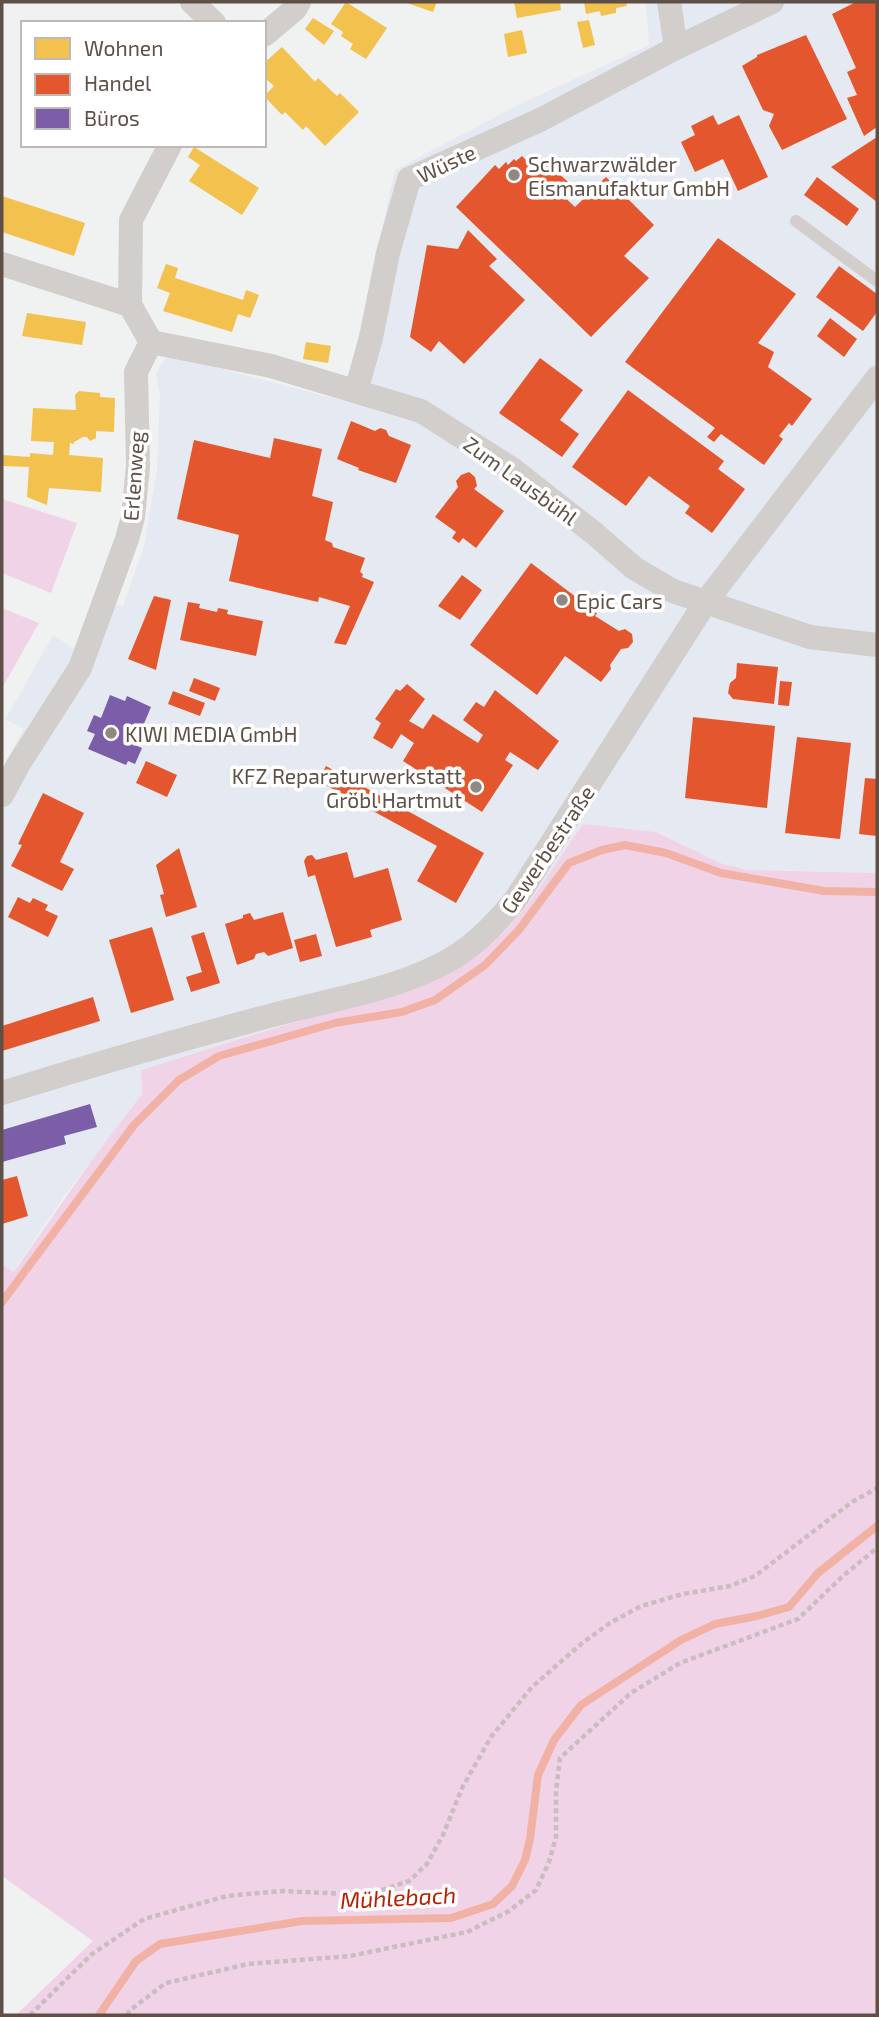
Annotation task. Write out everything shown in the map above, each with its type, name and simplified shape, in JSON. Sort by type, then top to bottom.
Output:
[{"type":"street","points":[[192,2],[212,21]]},
{"type":"street","points":[[266,34],[295,9],[299,2]]},
{"type":"street","points":[[669,2],[676,48]]},
{"type":"street","name":"Wüste","points":[[356,391],[371,338],[388,253],[409,179],[540,120],[676,48],[772,2]]},
{"type":"street","points":[[151,342],[130,305],[131,220],[169,147]]},
{"type":"street","points":[[2,264],[130,305]]},
{"type":"street","name":"Zum Lausbühl","points":[[151,342],[271,366],[421,411],[512,469],[634,568],[673,590],[705,603],[810,636],[877,645]]},
{"type":"street","name":"Erlenweg","points":[[2,795],[80,668],[127,539],[133,517],[138,466],[136,372],[151,342]]},
{"type":"street","name":"Gewerbestraße","points":[[2,1093],[140,1051],[391,984],[436,967],[467,948],[493,927],[516,899],[705,603],[877,378]]},
{"type":"lane","points":[[796,221],[877,281]]},
{"type":"path","points":[[30,2015],[92,1954],[144,1919],[227,1896],[283,1891],[346,1894],[379,1892],[409,1881],[427,1864],[443,1835],[462,1788],[491,1737],[532,1687],[581,1644],[610,1623],[641,1606],[683,1594],[730,1587],[755,1576],[852,1502],[877,1488]]},
{"type":"path","points":[[127,2015],[166,1983],[248,1964],[350,1956],[467,1932],[509,1911],[536,1890],[549,1862],[556,1837],[556,1791],[560,1758],[579,1739],[631,1693],[680,1663],[798,1619],[877,1548]]},
{"type":"shaded area","points":[[646,2],[877,2],[877,873],[748,870],[720,863],[656,832],[529,903],[506,930],[484,949],[426,981],[141,1070],[142,1094],[63,1198],[13,1272],[2,1264],[2,770],[24,728],[5,720],[53,635],[76,650],[95,597],[123,607],[144,546],[157,470],[160,394],[156,375],[158,369],[168,355],[344,401],[395,170],[520,104],[649,45]]},
{"type":"shaded area","points":[[2,499],[77,523],[51,593],[2,573]]},
{"type":"shaded area","points":[[2,608],[39,623],[2,688]]},
{"type":"shaded area","points":[[583,824],[656,832],[720,863],[748,870],[877,873],[877,2015],[16,2015],[93,1941],[2,1876],[2,1264],[13,1272],[18,1266],[142,1094],[141,1070],[426,981],[484,949],[506,930],[529,903]]},
{"type":"building: Wohnen","points":[[346,2],[387,28],[366,59],[350,49],[353,44],[341,36],[343,32],[331,24]]},
{"type":"building: Wohnen","points":[[404,2],[437,2],[433,12]]},
{"type":"building: Wohnen","points":[[514,2],[560,2],[561,10],[517,18]]},
{"type":"building: Wohnen","points":[[584,2],[626,2],[627,6],[616,8],[616,13],[601,16],[600,11],[586,14]]},
{"type":"building: Wohnen","points":[[313,18],[334,31],[324,45],[305,29]]},
{"type":"building: Wohnen","points":[[589,20],[595,45],[583,48],[577,22]]},
{"type":"building: Wohnen","points":[[522,30],[527,53],[508,57],[504,34]]},
{"type":"building: Wohnen","points":[[282,47],[315,82],[318,78],[337,96],[340,93],[359,112],[325,146],[306,126],[303,130],[285,112],[282,115],[266,98],[266,94],[274,86],[266,79],[266,61]]},
{"type":"building: Wohnen","points":[[194,147],[259,188],[242,215],[189,181],[200,165],[188,157]]},
{"type":"building: Wohnen","points":[[2,196],[85,223],[74,256],[2,232]]},
{"type":"building: Wohnen","points":[[166,264],[178,268],[175,278],[243,300],[246,290],[259,295],[250,318],[238,314],[232,332],[163,311],[170,293],[157,288]]},
{"type":"building: Wohnen","points":[[27,313],[86,322],[82,345],[22,336]]},
{"type":"building: Wohnen","points":[[306,342],[331,346],[328,363],[303,359]]},
{"type":"building: Wohnen","points":[[79,391],[115,398],[114,432],[96,431],[96,438],[90,441],[83,437],[74,444],[70,443],[69,455],[103,458],[101,492],[49,488],[47,505],[27,497],[29,467],[2,466],[2,455],[53,455],[54,442],[31,441],[33,408],[76,410],[75,395]]},
{"type":"building: Handel","points":[[856,2],[877,2],[877,127],[864,136],[847,98],[857,95],[847,72],[856,68],[832,14]]},
{"type":"building: Handel","points":[[806,35],[847,119],[782,150],[769,126],[774,114],[763,110],[742,66],[757,55]]},
{"type":"building: Handel","points":[[713,115],[718,125],[739,115],[768,177],[738,191],[723,159],[695,172],[681,142],[695,135],[691,126]]},
{"type":"building: Handel","points":[[877,137],[877,202],[831,167]]},
{"type":"building: Handel","points":[[522,156],[531,165],[540,156],[568,182],[559,192],[575,207],[606,177],[654,225],[624,256],[649,278],[591,337],[456,207],[495,165],[499,169],[506,162],[508,165]]},
{"type":"building: Handel","points":[[817,177],[859,209],[847,226],[804,195]]},
{"type":"building: Handel","points":[[468,230],[497,259],[489,266],[525,300],[464,364],[439,341],[431,352],[410,337],[427,245],[458,249]]},
{"type":"building: Handel","points":[[718,238],[796,294],[758,343],[774,352],[768,367],[812,399],[792,426],[789,423],[779,436],[783,439],[764,465],[721,434],[714,442],[707,437],[715,428],[625,362]]},
{"type":"building: Handel","points":[[839,266],[877,294],[877,312],[863,331],[816,297]]},
{"type":"building: Handel","points":[[830,318],[857,339],[844,357],[817,336]]},
{"type":"building: Handel","points":[[540,358],[583,390],[560,420],[579,434],[562,457],[499,413]]},
{"type":"building: Handel","points":[[628,390],[724,461],[718,469],[745,489],[712,533],[685,513],[690,506],[649,476],[626,506],[572,467]]},
{"type":"building: Handel","points":[[351,421],[375,431],[380,428],[386,430],[389,436],[411,445],[396,483],[358,470],[359,468],[337,459]]},
{"type":"building: Handel","points":[[274,438],[322,449],[312,496],[333,502],[325,540],[332,543],[333,547],[365,558],[360,572],[362,577],[374,582],[346,645],[334,643],[350,606],[319,597],[318,602],[229,581],[239,535],[177,519],[194,440],[270,458]]},
{"type":"building: Handel","points":[[469,472],[475,477],[477,486],[474,489],[504,511],[476,548],[463,538],[459,543],[452,538],[456,532],[435,517],[458,487],[456,481]]},
{"type":"building: Handel","points":[[531,563],[597,613],[595,616],[619,631],[625,629],[632,634],[633,642],[628,648],[621,649],[601,682],[565,656],[537,695],[470,645]]},
{"type":"building: Handel","points":[[462,575],[482,590],[460,620],[438,606]]},
{"type":"building: Handel","points":[[154,596],[171,600],[156,670],[128,659]]},
{"type":"building: Handel","points":[[188,602],[200,604],[199,608],[217,612],[218,608],[228,610],[227,614],[263,621],[256,656],[180,640]]},
{"type":"building: Handel","points":[[737,663],[778,667],[774,704],[733,699],[728,693],[730,683],[736,678]]},
{"type":"building: Handel","points":[[194,678],[220,688],[215,701],[189,691]]},
{"type":"building: Handel","points":[[780,681],[792,682],[789,706],[778,705]]},
{"type":"building: Handel","points":[[407,684],[425,699],[409,721],[423,729],[433,714],[478,743],[483,735],[463,720],[476,702],[484,707],[495,690],[559,741],[538,770],[510,752],[505,760],[513,765],[482,812],[403,761],[414,743],[401,734],[392,749],[373,738],[381,723],[375,719],[396,689],[400,691]]},
{"type":"building: Handel","points":[[173,691],[205,703],[200,716],[168,704]]},
{"type":"building: Handel","points":[[693,717],[775,726],[767,808],[685,798]]},
{"type":"building: Handel","points":[[797,737],[851,743],[840,839],[785,833]]},
{"type":"building: Handel","points":[[146,761],[177,775],[167,797],[136,783]]},
{"type":"building: Handel","points":[[326,766],[484,853],[456,903],[417,881],[437,846],[318,781]]},
{"type":"building: Handel","points":[[865,778],[877,779],[877,836],[859,834]]},
{"type":"building: Handel","points":[[43,793],[84,813],[60,862],[74,869],[62,891],[11,866],[22,845],[18,844]]},
{"type":"building: Handel","points":[[179,848],[197,907],[166,917],[160,895],[164,894],[156,865]]},
{"type":"building: Handel","points":[[347,852],[354,878],[388,868],[402,920],[370,930],[372,937],[336,947],[315,875],[308,877],[304,861],[307,856],[312,855],[316,860]]},
{"type":"building: Handel","points":[[18,897],[30,903],[33,898],[48,905],[45,910],[58,916],[48,937],[8,917]]},
{"type":"building: Handel","points":[[283,912],[293,948],[268,956],[264,952],[256,954],[254,959],[237,965],[225,924],[250,913],[254,920]]},
{"type":"building: Handel","points":[[152,927],[174,1000],[131,1013],[109,940]]},
{"type":"building: Handel","points":[[204,932],[220,983],[191,992],[186,977],[202,972],[191,936]]},
{"type":"building: Handel","points":[[316,934],[322,956],[300,962],[294,940]]},
{"type":"building: Handel","points":[[93,997],[100,1021],[2,1051],[2,1026]]},
{"type":"building: Handel","points":[[17,1176],[28,1216],[2,1224],[2,1180]]},
{"type":"building: Büros","points":[[110,695],[125,701],[127,696],[151,707],[135,745],[142,748],[135,764],[128,761],[126,765],[88,749],[95,734],[87,731],[94,715],[101,718]]},
{"type":"building: Büros","points":[[90,1104],[97,1127],[64,1136],[66,1144],[2,1162],[2,1130]]},
{"type":"waterway","points":[[2,1302],[134,1125],[179,1080],[219,1056],[335,1023],[402,1012],[435,1000],[485,965],[518,931],[569,863],[602,850],[625,845],[666,853],[721,873],[824,891],[877,892]]},
{"type":"waterway","name":"Mühlebach","points":[[99,2015],[136,1961],[160,1944],[302,1921],[451,1918],[493,1904],[512,1886],[525,1860],[538,1775],[554,1740],[581,1705],[681,1640],[715,1624],[789,1607],[818,1573],[877,1526]]},
{"type":"place","name":"Schwarzwälder Eismanufaktur GmbH","points":[[514,175]]},
{"type":"place","name":"Epic Cars","points":[[562,600]]},
{"type":"place","name":"KIWI MEDIA GmbH","points":[[111,733]]},
{"type":"place","name":"KFZ Reparaturwerkstatt Gröbl Hartmut","points":[[476,787]]}]
